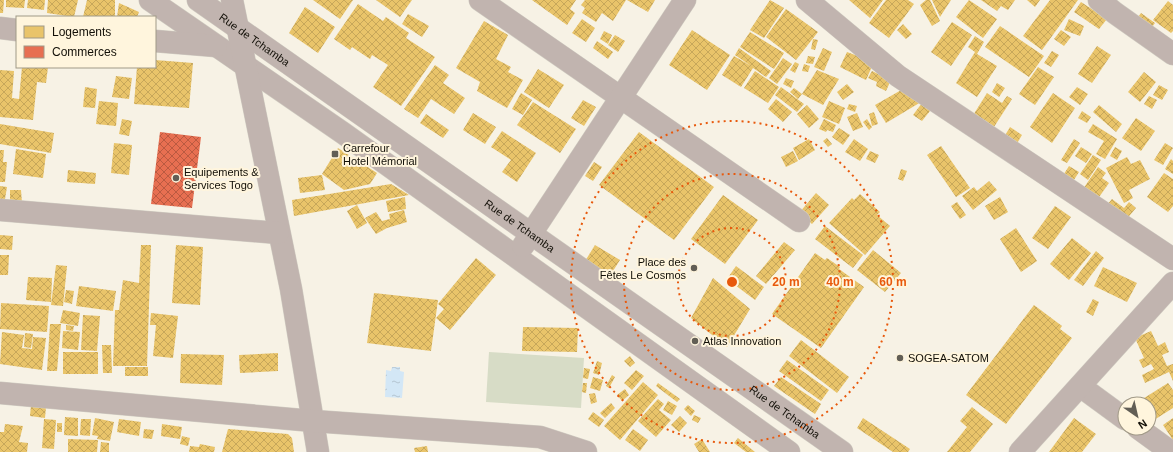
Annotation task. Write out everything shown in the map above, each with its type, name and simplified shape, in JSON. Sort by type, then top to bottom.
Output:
[{"type":"street","points":[[150,0],[343,133],[789,452]]},
{"type":"street","name":"Rue de Tchamba","points":[[198,0],[842,452]]},
{"type":"street","points":[[232,0],[278,233],[291,289],[318,452]]},
{"type":"street","points":[[480,0],[799,221]]},
{"type":"street","points":[[516,256],[686,0]]},
{"type":"street","points":[[807,0],[898,76],[1173,259]]},
{"type":"street","points":[[1113,4],[1173,54]]},
{"type":"street","points":[[0,28],[16,30]]},
{"type":"street","points":[[156,41],[216,46]]},
{"type":"street","points":[[0,210],[278,233]]},
{"type":"street","points":[[1020,452],[1173,283]]},
{"type":"street","points":[[1080,386],[1117,413]]},
{"type":"street","points":[[0,393],[313,421],[540,437],[586,452]]},
{"type":"street","points":[[1149,436],[1171,452]]},
{"type":"green space","points":[[489,352],[584,358],[581,408],[486,402]]},
{"type":"water","points":[[392,367],[400,367],[400,371],[404,372],[402,398],[385,397],[386,370],[391,371]]},
{"type":"building: Logements","points":[[0,0],[4,0],[3,13],[0,13]]},
{"type":"building: Logements","points":[[6,0],[25,0],[24,8],[6,7]]},
{"type":"building: Logements","points":[[28,0],[45,0],[44,10],[27,8]]},
{"type":"building: Logements","points":[[48,0],[78,0],[74,16],[47,13]]},
{"type":"building: Logements","points":[[87,0],[115,0],[115,16],[83,16]]},
{"type":"building: Logements","points":[[313,0],[353,0],[340,19]]},
{"type":"building: Logements","points":[[376,0],[412,0],[400,17]]},
{"type":"building: Logements","points":[[532,0],[576,0],[570,9],[575,13],[567,25]]},
{"type":"building: Logements","points":[[585,0],[626,0],[613,21],[602,13],[596,22],[582,13],[585,8],[581,5]]},
{"type":"building: Logements","points":[[627,0],[655,0],[648,12]]},
{"type":"building: Logements","points":[[770,0],[784,8],[764,38],[750,30]]},
{"type":"building: Logements","points":[[849,0],[883,0],[870,18]]},
{"type":"building: Logements","points":[[886,0],[908,0],[914,4],[889,38],[869,23]]},
{"type":"building: Logements","points":[[926,0],[930,0],[940,21],[932,26],[920,5]]},
{"type":"building: Logements","points":[[932,0],[951,0],[940,17]]},
{"type":"building: Logements","points":[[969,0],[997,19],[983,38],[956,17]]},
{"type":"building: Logements","points":[[981,0],[1015,0],[1008,10],[1001,6],[997,11]]},
{"type":"building: Logements","points":[[1027,0],[1040,0],[1035,7]]},
{"type":"building: Logements","points":[[1050,0],[1078,0],[1042,50],[1023,36]]},
{"type":"building: Logements","points":[[1168,1],[1173,5],[1173,31],[1171,33],[1153,20]]},
{"type":"building: Logements","points":[[1081,2],[1107,19],[1099,29],[1074,12]]},
{"type":"building: Logements","points":[[119,3],[139,12],[137,16],[117,16]]},
{"type":"building: Logements","points":[[358,4],[383,21],[386,17],[409,33],[406,38],[435,57],[401,106],[373,87],[388,65],[372,55],[370,59],[352,47],[350,50],[334,39]]},
{"type":"building: Logements","points":[[305,7],[335,27],[318,53],[289,33]]},
{"type":"building: Logements","points":[[786,9],[818,32],[796,60],[766,37]]},
{"type":"building: Logements","points":[[1141,13],[1155,23],[1149,31],[1135,21]]},
{"type":"building: Logements","points":[[408,14],[429,26],[422,37],[402,24]]},
{"type":"building: Logements","points":[[582,19],[595,28],[586,42],[572,33]]},
{"type":"building: Logements","points":[[1069,19],[1084,26],[1080,36],[1064,30]]},
{"type":"building: Logements","points":[[484,21],[508,35],[496,59],[511,67],[508,72],[523,80],[507,108],[477,91],[480,82],[456,68]]},
{"type":"building: Logements","points":[[952,22],[972,35],[951,66],[931,52]]},
{"type":"building: Logements","points":[[903,24],[912,34],[906,39],[897,30]]},
{"type":"building: Logements","points":[[1000,26],[1044,56],[1029,77],[985,47]]},
{"type":"building: Logements","points":[[692,30],[730,55],[707,90],[669,65]]},
{"type":"building: Logements","points":[[1061,30],[1071,37],[1064,46],[1054,39]]},
{"type":"building: Logements","points":[[604,31],[612,35],[608,44],[600,39]]},
{"type":"building: Logements","points":[[750,32],[784,53],[774,69],[740,47]]},
{"type":"building: Logements","points":[[615,35],[625,41],[618,52],[608,45]]},
{"type":"building: Logements","points":[[975,36],[984,42],[977,54],[997,66],[977,97],[956,83],[975,52],[968,47]]},
{"type":"building: Logements","points":[[813,39],[818,40],[815,50],[811,49]]},
{"type":"building: Logements","points":[[597,41],[613,52],[608,59],[593,48]]},
{"type":"building: Logements","points":[[1097,46],[1111,55],[1092,83],[1078,74]]},
{"type":"building: Logements","points":[[739,48],[771,71],[766,77],[753,68],[741,87],[722,75],[734,56],[751,66],[735,55]]},
{"type":"building: Logements","points":[[823,48],[832,52],[824,71],[814,67]]},
{"type":"building: Logements","points":[[1052,51],[1059,55],[1051,67],[1044,63]]},
{"type":"building: Logements","points":[[847,52],[874,62],[866,80],[840,67]]},
{"type":"building: Logements","points":[[808,56],[815,57],[813,64],[806,63]]},
{"type":"building: Logements","points":[[783,58],[792,64],[777,84],[769,78]]},
{"type":"building: Logements","points":[[156,60],[193,63],[189,108],[134,104],[137,68],[156,68]]},
{"type":"building: Logements","points":[[795,62],[799,64],[795,73],[790,70]]},
{"type":"building: Logements","points":[[804,64],[810,66],[808,72],[802,71]]},
{"type":"building: Logements","points":[[435,65],[449,75],[443,83],[465,98],[454,114],[431,99],[418,118],[404,109]]},
{"type":"building: Logements","points":[[1038,67],[1054,77],[1035,105],[1019,94]]},
{"type":"building: Logements","points":[[22,68],[48,68],[46,83],[37,82],[33,120],[0,117],[0,70],[14,71],[12,98],[19,99]]},
{"type":"building: Logements","points":[[538,69],[564,85],[549,108],[524,92]]},
{"type":"building: Logements","points":[[817,70],[839,79],[823,105],[802,94]]},
{"type":"building: Logements","points":[[755,71],[779,87],[768,103],[744,88]]},
{"type":"building: Logements","points":[[872,71],[891,80],[886,91],[876,86],[877,82],[868,78]]},
{"type":"building: Logements","points":[[1144,72],[1156,82],[1140,102],[1128,92]]},
{"type":"building: Logements","points":[[116,76],[132,78],[129,99],[112,97]]},
{"type":"building: Logements","points":[[786,78],[794,81],[791,88],[783,84]]},
{"type":"building: Logements","points":[[997,83],[1005,88],[999,97],[992,92]]},
{"type":"building: Logements","points":[[847,84],[854,92],[843,100],[837,92]]},
{"type":"building: Logements","points":[[1159,85],[1168,90],[1162,100],[1153,95]]},
{"type":"building: Logements","points":[[85,87],[97,89],[95,108],[83,107]]},
{"type":"building: Logements","points":[[781,87],[804,104],[797,112],[775,95]]},
{"type":"building: Logements","points":[[1077,87],[1088,94],[1080,105],[1069,97]]},
{"type":"building: Logements","points":[[794,88],[802,94],[798,99],[790,92]]},
{"type":"building: Logements","points":[[903,89],[921,102],[886,123],[875,105]]},
{"type":"building: Logements","points":[[521,93],[532,100],[523,115],[512,109]]},
{"type":"building: Logements","points":[[987,93],[1002,103],[1007,96],[1012,99],[992,130],[972,117]]},
{"type":"building: Logements","points":[[1053,93],[1075,108],[1052,143],[1030,127]]},
{"type":"building: Logements","points":[[1149,96],[1157,100],[1152,109],[1144,104]]},
{"type":"building: Logements","points":[[776,99],[792,112],[783,122],[768,109]]},
{"type":"building: Logements","points":[[925,99],[934,106],[922,121],[913,115]]},
{"type":"building: Logements","points":[[583,100],[596,107],[584,126],[571,118]]},
{"type":"building: Logements","points":[[99,101],[118,103],[116,126],[96,124]]},
{"type":"building: Logements","points":[[829,101],[845,108],[839,124],[822,117]]},
{"type":"building: Logements","points":[[533,102],[576,129],[560,153],[517,125]]},
{"type":"building: Logements","points":[[849,104],[857,106],[855,112],[847,109]]},
{"type":"building: Logements","points":[[807,105],[819,119],[809,128],[797,114]]},
{"type":"building: Logements","points":[[1099,105],[1122,124],[1116,132],[1093,112]]},
{"type":"building: Logements","points":[[1082,111],[1091,117],[1087,123],[1078,118]]},
{"type":"building: Logements","points":[[874,112],[878,124],[872,126],[869,114]]},
{"type":"building: Logements","points":[[473,113],[496,127],[485,144],[463,130]]},
{"type":"building: Logements","points":[[857,113],[863,127],[853,131],[847,117]]},
{"type":"building: Logements","points":[[426,114],[449,130],[443,138],[420,123]]},
{"type":"building: Logements","points":[[1136,118],[1155,131],[1141,151],[1122,138]]},
{"type":"building: Logements","points":[[122,119],[132,121],[129,136],[119,134]]},
{"type":"building: Logements","points":[[824,119],[836,125],[833,132],[827,130],[826,132],[819,129]]},
{"type":"building: Logements","points":[[867,119],[872,127],[869,130],[863,122]]},
{"type":"building: Logements","points":[[0,124],[54,133],[51,153],[0,144]]},
{"type":"building: Logements","points":[[1093,124],[1117,139],[1105,159],[1096,154],[1104,141],[1088,132]]},
{"type":"building: Logements","points":[[1010,127],[1022,135],[1016,145],[1004,137]]},
{"type":"building: Logements","points":[[839,128],[850,135],[843,145],[832,137]]},
{"type":"building: Logements","points":[[502,131],[536,153],[517,182],[502,172],[511,160],[491,147]]},
{"type":"building: Logements","points":[[639,132],[714,187],[674,240],[599,185]]},
{"type":"building: Logements","points":[[827,138],[832,144],[828,147],[823,141]]},
{"type":"building: Logements","points":[[809,139],[815,150],[799,160],[793,148]]},
{"type":"building: Logements","points":[[854,139],[868,149],[860,161],[845,152]]},
{"type":"building: Logements","points":[[1074,139],[1080,143],[1067,163],[1061,160]]},
{"type":"building: Logements","points":[[114,143],[132,145],[129,175],[111,173]]},
{"type":"building: Logements","points":[[1165,143],[1173,148],[1163,165],[1154,160]]},
{"type":"building: Logements","points":[[941,146],[970,188],[956,197],[927,155]]},
{"type":"building: Logements","points":[[1081,147],[1092,154],[1086,163],[1075,156]]},
{"type":"building: Logements","points":[[1115,147],[1122,151],[1117,160],[1110,156]]},
{"type":"building: Logements","points":[[338,148],[377,173],[370,184],[344,190],[322,174]]},
{"type":"building: Logements","points":[[16,149],[46,154],[43,178],[13,174]]},
{"type":"building: Logements","points":[[0,150],[4,150],[3,162],[7,162],[5,182],[0,182]]},
{"type":"building: Logements","points":[[793,151],[798,161],[786,167],[781,157]]},
{"type":"building: Logements","points":[[870,151],[879,155],[875,163],[866,159]]},
{"type":"building: Logements","points":[[1093,155],[1101,160],[1088,180],[1080,174]]},
{"type":"building: Logements","points":[[1127,157],[1131,164],[1140,160],[1150,179],[1129,190],[1133,198],[1124,203],[1106,168]]},
{"type":"building: Logements","points":[[1171,159],[1173,161],[1173,174],[1165,169]]},
{"type":"building: Logements","points":[[594,162],[602,167],[593,181],[585,176]]},
{"type":"building: Logements","points":[[1069,166],[1079,172],[1072,183],[1062,177]]},
{"type":"building: Logements","points":[[1098,167],[1106,173],[1102,178],[1109,183],[1097,200],[1083,189]]},
{"type":"building: Logements","points":[[901,169],[907,171],[903,181],[898,179]]},
{"type":"building: Logements","points":[[68,170],[96,173],[95,184],[67,182]]},
{"type":"building: Logements","points":[[1164,173],[1173,179],[1173,206],[1168,212],[1147,197]]},
{"type":"building: Logements","points":[[322,175],[325,190],[300,193],[298,178]]},
{"type":"building: Logements","points":[[989,181],[997,190],[973,210],[962,196],[974,187],[977,191]]},
{"type":"building: Logements","points":[[391,184],[409,195],[294,216],[292,200]]},
{"type":"building: Logements","points":[[0,186],[7,187],[4,205],[0,204]]},
{"type":"building: Logements","points":[[10,190],[21,190],[22,203],[10,203]]},
{"type":"building: Logements","points":[[816,193],[829,205],[812,224],[799,213]]},
{"type":"building: Logements","points":[[860,194],[880,212],[877,215],[890,226],[865,255],[829,223],[852,198],[854,200]]},
{"type":"building: Logements","points":[[723,195],[758,220],[725,264],[691,239]]},
{"type":"building: Logements","points":[[405,197],[406,209],[388,212],[386,201]]},
{"type":"building: Logements","points":[[1000,197],[1008,212],[994,220],[985,206]]},
{"type":"building: Logements","points":[[1112,199],[1124,208],[1129,202],[1136,208],[1125,221],[1106,206]]},
{"type":"building: Logements","points":[[957,202],[966,215],[960,219],[951,206]]},
{"type":"building: Logements","points":[[357,205],[367,223],[357,229],[347,211]]},
{"type":"building: Logements","points":[[1055,206],[1071,217],[1048,249],[1032,238]]},
{"type":"building: Logements","points":[[404,210],[407,222],[387,228],[376,234],[365,218],[376,212],[382,221],[390,219],[389,214]]},
{"type":"building: Logements","points":[[825,226],[863,255],[853,268],[815,239]]},
{"type":"building: Logements","points":[[1016,228],[1037,261],[1021,272],[1000,239]]},
{"type":"building: Logements","points":[[0,235],[13,236],[12,250],[0,249]]},
{"type":"building: Logements","points":[[1072,238],[1091,253],[1069,280],[1050,264]]},
{"type":"building: Logements","points":[[784,242],[795,250],[766,284],[756,276]]},
{"type":"building: Logements","points":[[141,245],[151,245],[147,366],[113,366],[115,310],[119,310],[123,280],[139,283]]},
{"type":"building: Logements","points":[[176,245],[203,247],[200,305],[172,303]]},
{"type":"building: Logements","points":[[595,245],[620,260],[606,282],[582,266]]},
{"type":"building: Logements","points":[[873,250],[901,273],[885,292],[857,270]]},
{"type":"building: Logements","points":[[1096,251],[1104,258],[1083,286],[1074,280]]},
{"type":"building: Logements","points":[[815,253],[825,260],[827,258],[840,267],[839,269],[864,287],[821,348],[772,314]]},
{"type":"building: Logements","points":[[0,255],[9,255],[8,275],[0,275]]},
{"type":"building: Logements","points":[[476,258],[496,275],[450,330],[436,318],[444,309],[438,304]]},
{"type":"building: Logements","points":[[56,265],[67,266],[63,306],[51,305]]},
{"type":"building: Logements","points":[[736,266],[764,287],[755,300],[727,279]]},
{"type":"building: Logements","points":[[1103,267],[1137,283],[1127,302],[1094,286]]},
{"type":"building: Logements","points":[[28,277],[52,278],[51,302],[26,300]]},
{"type":"building: Logements","points":[[713,278],[750,309],[727,347],[691,318]]},
{"type":"building: Logements","points":[[79,286],[116,291],[113,311],[76,306]]},
{"type":"building: Logements","points":[[66,290],[74,291],[72,304],[64,302]]},
{"type":"building: Logements","points":[[374,293],[438,300],[431,351],[367,343]]},
{"type":"building: Logements","points":[[1093,299],[1099,302],[1093,316],[1086,312]]},
{"type":"building: Logements","points":[[1,303],[49,306],[47,332],[0,329]]},
{"type":"building: Logements","points":[[1034,305],[1062,326],[1060,329],[1072,338],[1006,424],[966,395]]},
{"type":"building: Logements","points":[[63,310],[80,313],[78,326],[60,323]]},
{"type":"building: Logements","points":[[151,313],[178,316],[173,358],[153,356],[156,325],[150,325]]},
{"type":"building: Logements","points":[[83,315],[100,316],[97,351],[81,350]]},
{"type":"building: Logements","points":[[50,324],[61,324],[57,371],[47,371]]},
{"type":"building: Logements","points":[[66,325],[74,326],[73,331],[66,330]]},
{"type":"building: Logements","points":[[523,327],[578,328],[577,352],[522,351]]},
{"type":"building: Logements","points":[[63,331],[80,332],[78,350],[62,348]]},
{"type":"building: Logements","points":[[1151,331],[1158,346],[1165,342],[1169,352],[1162,355],[1167,366],[1173,364],[1173,381],[1169,372],[1145,383],[1142,375],[1154,369],[1151,364],[1143,368],[1139,360],[1144,358],[1135,338]]},
{"type":"building: Logements","points":[[2,332],[24,335],[22,348],[32,349],[33,337],[46,338],[42,370],[0,364]]},
{"type":"building: Logements","points":[[25,333],[33,334],[31,348],[24,347]]},
{"type":"building: Logements","points":[[801,340],[849,377],[837,393],[789,356]]},
{"type":"building: Logements","points":[[102,345],[111,345],[112,373],[103,373]]},
{"type":"building: Logements","points":[[63,352],[98,352],[98,374],[63,374]]},
{"type":"building: Logements","points":[[278,353],[278,371],[240,373],[239,355]]},
{"type":"building: Logements","points":[[181,354],[224,355],[222,385],[180,383]]},
{"type":"building: Logements","points":[[630,356],[635,363],[630,367],[624,361]]},
{"type":"building: Logements","points":[[787,360],[829,390],[821,401],[779,371]]},
{"type":"building: Logements","points":[[597,361],[602,363],[599,375],[593,373]]},
{"type":"building: Logements","points":[[125,367],[148,367],[148,376],[125,376]]},
{"type":"building: Logements","points":[[584,368],[590,369],[588,379],[583,378]]},
{"type":"building: Logements","points":[[636,370],[644,376],[632,390],[624,383]]},
{"type":"building: Logements","points":[[612,375],[615,377],[609,388],[606,386]]},
{"type":"building: Logements","points":[[593,377],[603,380],[600,391],[590,388]]},
{"type":"building: Logements","points":[[781,377],[821,404],[815,414],[774,386]]},
{"type":"building: Logements","points":[[643,382],[658,395],[620,440],[604,426]]},
{"type":"building: Logements","points":[[583,383],[587,383],[586,393],[582,392]]},
{"type":"building: Logements","points":[[658,383],[680,399],[677,402],[656,386]]},
{"type":"building: Logements","points":[[1168,383],[1173,390],[1173,408],[1157,418],[1157,396],[1147,396]]},
{"type":"building: Logements","points":[[625,389],[629,395],[622,401],[617,395]]},
{"type":"building: Logements","points":[[595,393],[597,402],[591,404],[589,394]]},
{"type":"building: Logements","points":[[658,399],[664,404],[659,410],[671,420],[656,437],[638,421]]},
{"type":"building: Logements","points":[[668,401],[677,406],[672,415],[663,410]]},
{"type":"building: Logements","points":[[611,403],[615,408],[605,418],[600,413]]},
{"type":"building: Logements","points":[[31,405],[46,407],[45,418],[30,416]]},
{"type":"building: Logements","points":[[688,405],[695,411],[691,416],[684,409]]},
{"type":"building: Logements","points":[[972,407],[993,424],[970,452],[947,452],[967,427],[960,421]]},
{"type":"building: Logements","points":[[593,412],[604,420],[599,427],[588,419]]},
{"type":"building: Logements","points":[[694,415],[701,418],[698,423],[692,420]]},
{"type":"building: Logements","points":[[680,416],[687,423],[679,432],[671,425]]},
{"type":"building: Logements","points":[[65,417],[78,418],[78,436],[64,435]]},
{"type":"building: Logements","points":[[95,418],[114,422],[110,441],[97,439],[98,436],[92,435]]},
{"type":"building: Logements","points":[[863,418],[910,449],[908,452],[893,452],[857,428]]},
{"type":"building: Logements","points":[[1074,418],[1096,434],[1082,452],[1049,452]]},
{"type":"building: Logements","points":[[1173,418],[1173,440],[1163,425]]},
{"type":"building: Logements","points":[[44,419],[56,420],[54,449],[42,448]]},
{"type":"building: Logements","points":[[81,419],[91,419],[90,436],[80,435]]},
{"type":"building: Logements","points":[[119,419],[141,422],[139,436],[117,432]]},
{"type":"building: Logements","points":[[57,423],[62,423],[62,432],[57,432]]},
{"type":"building: Logements","points":[[5,424],[23,426],[19,442],[28,443],[27,452],[0,452],[0,432],[4,432]]},
{"type":"building: Logements","points":[[162,424],[182,427],[180,439],[161,436]]},
{"type":"building: Logements","points":[[144,429],[154,430],[152,439],[143,438]]},
{"type":"building: Logements","points":[[228,429],[288,434],[292,438],[294,452],[222,452]]},
{"type":"building: Logements","points":[[633,429],[648,440],[640,451],[625,440]]},
{"type":"building: Logements","points":[[182,436],[190,438],[188,446],[180,444]]},
{"type":"building: Logements","points":[[738,438],[755,452],[746,452],[734,443]]},
{"type":"building: Logements","points":[[68,439],[98,440],[97,452],[68,452]]},
{"type":"building: Logements","points":[[702,439],[710,452],[699,452],[694,444]]},
{"type":"building: Logements","points":[[101,442],[109,443],[109,452],[100,452]]},
{"type":"building: Logements","points":[[200,444],[215,447],[214,452],[189,452],[190,446],[199,447]]},
{"type":"building: Logements","points":[[427,446],[428,452],[415,452],[414,448]]},
{"type":"building: Commerces","points":[[160,132],[201,137],[192,208],[151,204]]},
{"type":"place","name":"Carrefour Hotel Mémorial","points":[[335,154]]},
{"type":"place","name":"Equipements & Services Togo","points":[[176,178]]},
{"type":"place","name":"Place des Fêtes Le Cosmos","points":[[694,268]]},
{"type":"place","name":"Atlas Innovation","points":[[695,341]]},
{"type":"place","name":"SOGEA-SATOM","points":[[900,358]]}]
